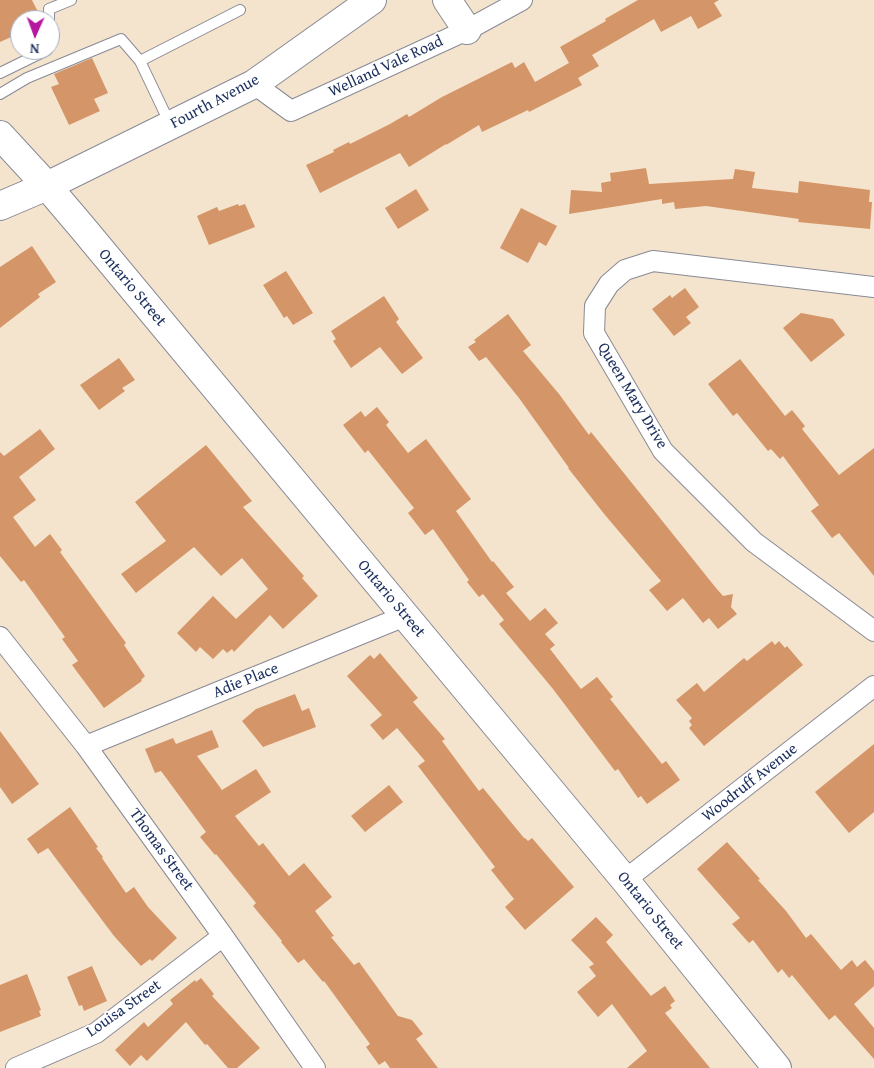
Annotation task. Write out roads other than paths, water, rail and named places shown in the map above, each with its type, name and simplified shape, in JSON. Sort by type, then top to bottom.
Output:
[{"type":"main road","name":"Fourth Avenue","points":[[0,206],[47,186],[254,84],[372,0]]},
{"type":"main road","points":[[447,0],[467,30]]},
{"type":"main road","name":"Ontario Street","points":[[0,135],[47,186],[625,880],[777,1068]]},
{"type":"street","name":"Welland Vale Road","points":[[254,84],[291,111],[467,30],[522,0]]},
{"type":"street","name":"Queen Mary Drive","points":[[874,287],[653,261],[625,270],[609,284],[595,306],[594,334],[663,451],[754,542],[874,631]]},
{"type":"street","name":"Adie Place","points":[[86,746],[405,616]]},
{"type":"street","name":"Thomas Street","points":[[0,637],[86,746],[223,936],[315,1068]]},
{"type":"street","name":"Woodruff Avenue","points":[[625,880],[874,686]]},
{"type":"street","name":"Louisa Street","points":[[16,1068],[96,1033],[223,936]]},
{"type":"lane","points":[[49,10],[71,0]]},
{"type":"lane","points":[[140,61],[240,10]]},
{"type":"lane","points":[[0,94],[27,78],[121,39],[140,61],[170,126]]},
{"type":"lane","points":[[0,73],[27,60]]}]
